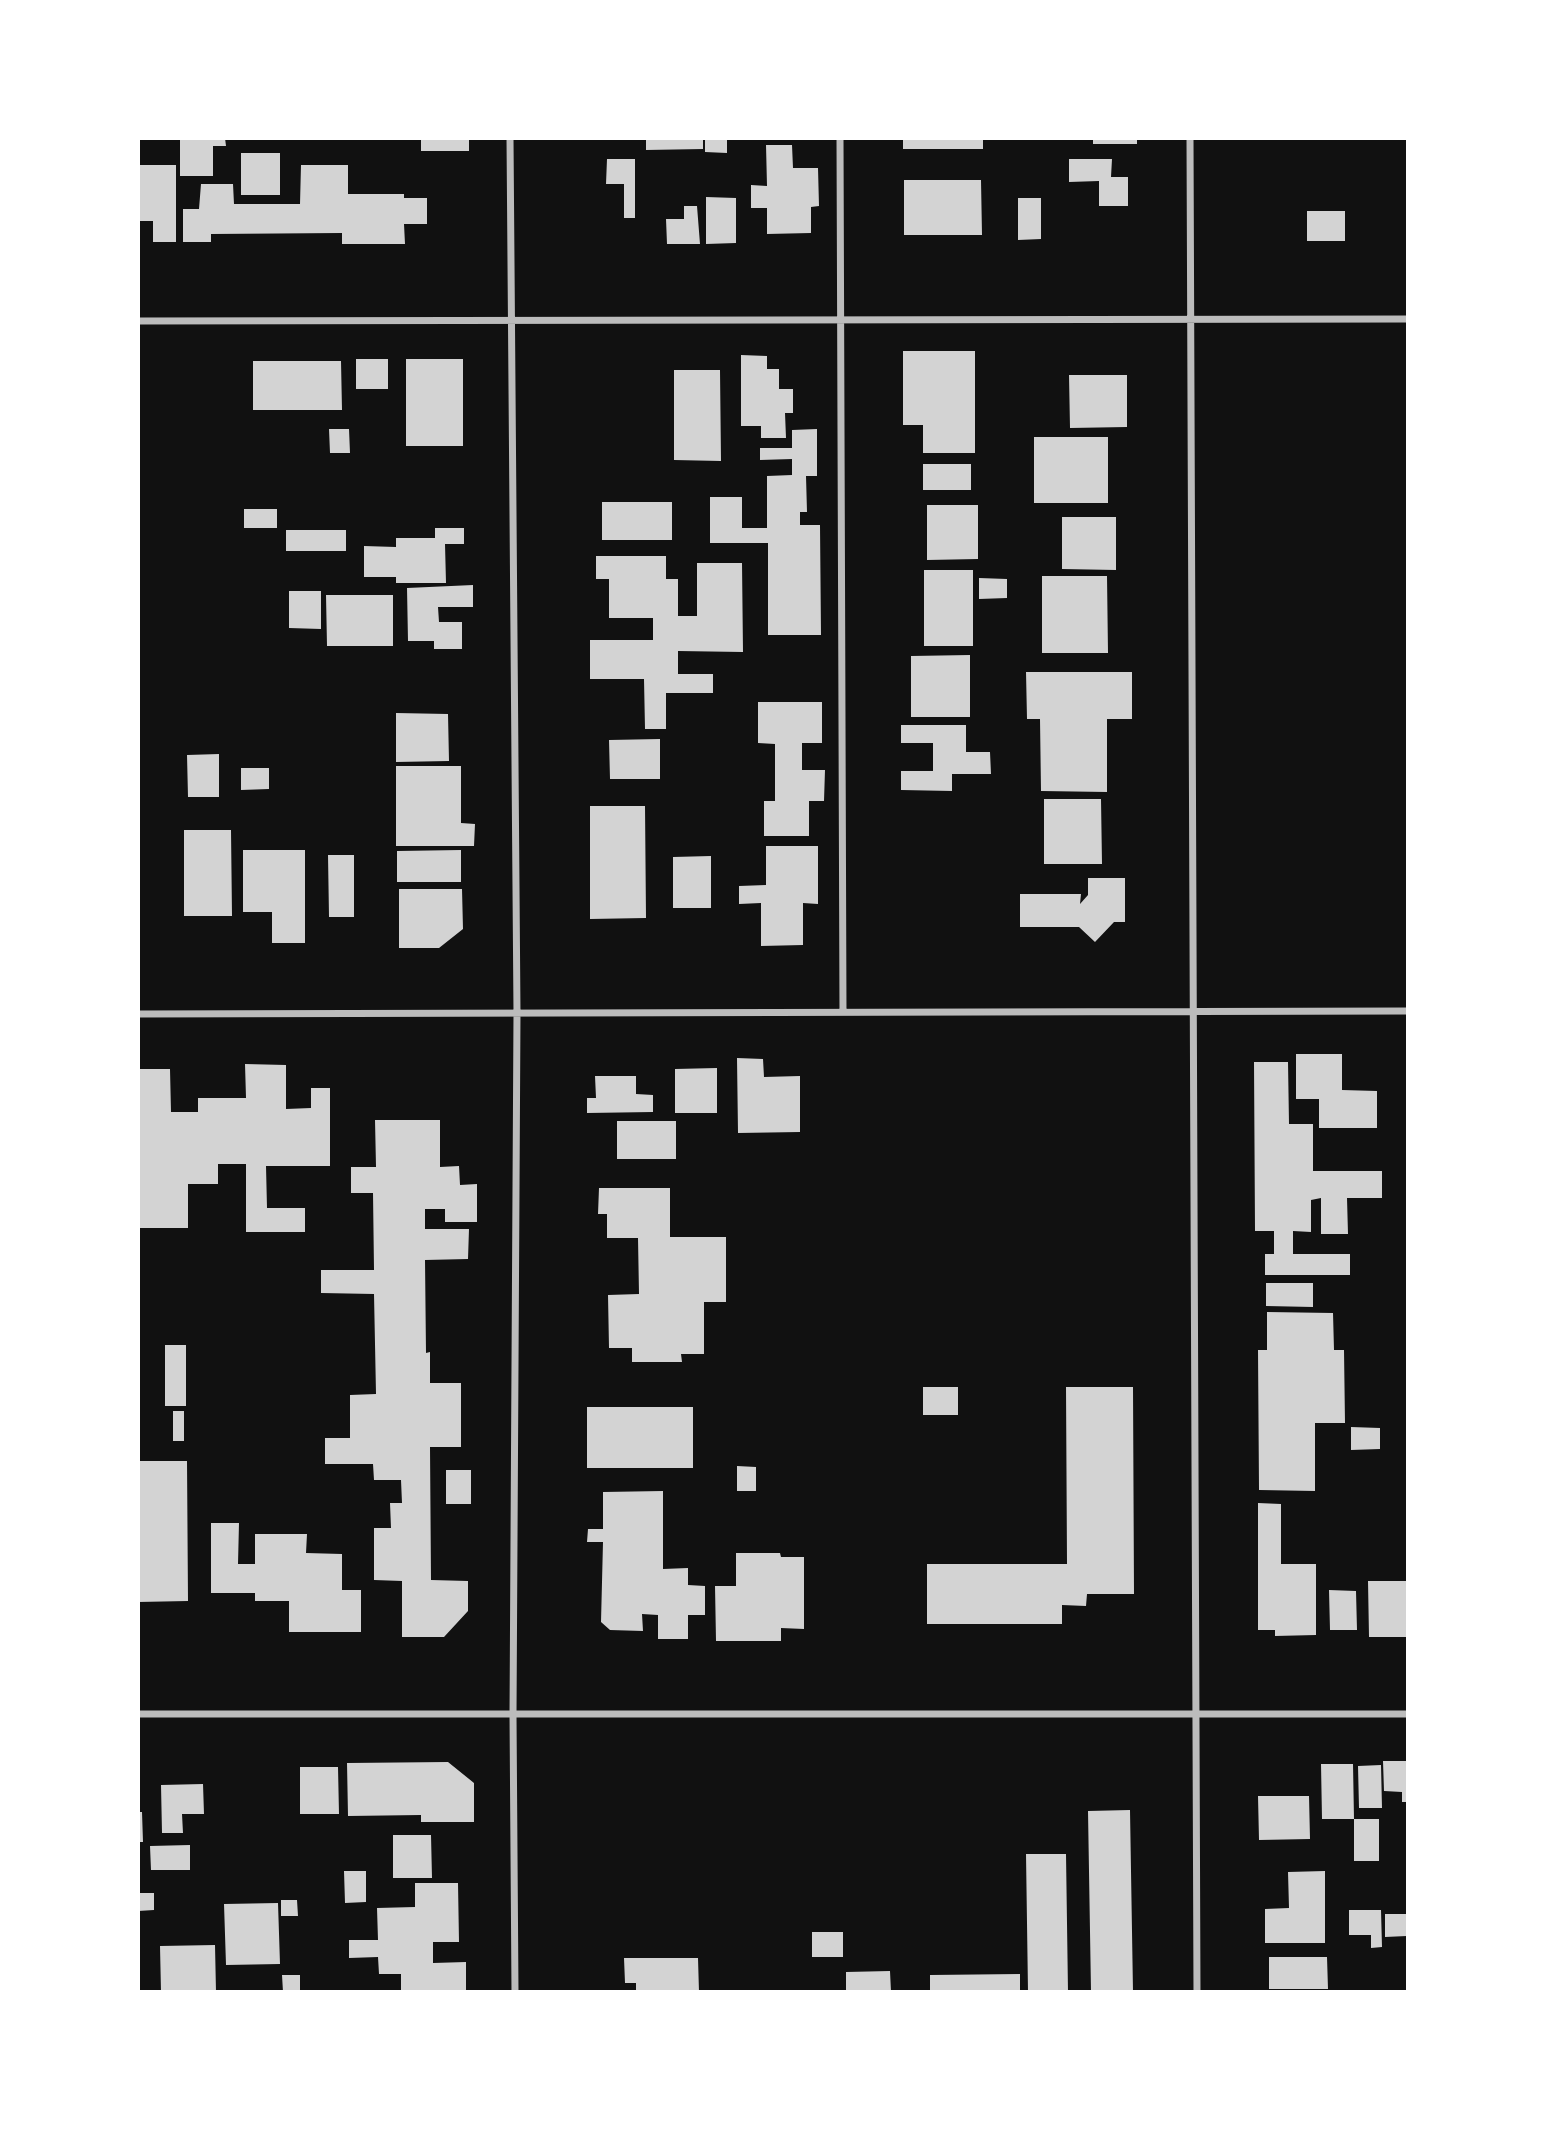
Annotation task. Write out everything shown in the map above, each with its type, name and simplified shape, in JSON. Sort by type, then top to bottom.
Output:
[{"type":"street","points":[[510,138],[517,1013],[514,1992]]},
{"type":"street","points":[[840,138],[842,1013]]},
{"type":"street","points":[[1189,138],[1197,1992]]},
{"type":"street","points":[[138,321],[1408,319]]},
{"type":"street","points":[[138,1014],[1408,1011]]},
{"type":"street","points":[[138,1714],[1408,1714]]},
{"type":"building","points":[[180,138],[225,138],[226,146],[213,146],[213,176],[180,176]]},
{"type":"building","points":[[421,138],[469,138],[469,151],[421,151]]},
{"type":"building","points":[[646,138],[703,138],[703,149],[646,150]]},
{"type":"building","points":[[705,138],[727,138],[727,153],[705,152]]},
{"type":"building","points":[[903,138],[983,138],[983,149],[903,149]]},
{"type":"building","points":[[1093,138],[1137,138],[1137,144],[1093,144]]},
{"type":"building","points":[[766,145],[792,145],[793,168],[818,168],[819,206],[811,207],[811,233],[767,234],[767,208],[751,208],[751,185],[767,186]]},
{"type":"building","points":[[241,153],[280,153],[280,195],[241,195]]},
{"type":"building","points":[[607,159],[635,159],[635,218],[624,218],[624,184],[606,184]]},
{"type":"building","points":[[1069,159],[1112,159],[1111,177],[1128,177],[1128,206],[1099,206],[1099,181],[1069,182]]},
{"type":"building","points":[[138,165],[176,165],[176,242],[153,242],[153,221],[138,221]]},
{"type":"building","points":[[301,165],[348,165],[348,194],[404,194],[404,198],[427,198],[427,224],[404,224],[405,244],[342,244],[342,233],[211,234],[211,242],[183,242],[183,209],[199,209],[201,184],[233,184],[234,204],[300,204]]},
{"type":"building","points":[[904,180],[981,180],[982,235],[904,235]]},
{"type":"building","points":[[706,197],[736,198],[736,243],[706,244]]},
{"type":"building","points":[[1018,198],[1041,198],[1041,239],[1018,240]]},
{"type":"building","points":[[684,206],[697,206],[700,244],[667,244],[666,219],[684,219]]},
{"type":"building","points":[[1307,211],[1345,211],[1345,241],[1307,241]]},
{"type":"building","points":[[903,351],[975,351],[975,453],[923,453],[923,425],[903,425]]},
{"type":"building","points":[[741,355],[767,356],[767,369],[779,369],[779,389],[793,389],[793,413],[785,413],[786,438],[761,438],[761,426],[741,426]]},
{"type":"building","points":[[356,359],[388,359],[388,389],[356,389]]},
{"type":"building","points":[[406,359],[463,359],[463,446],[406,446]]},
{"type":"building","points":[[253,361],[341,361],[342,410],[253,410]]},
{"type":"building","points":[[674,370],[720,370],[721,461],[674,460]]},
{"type":"building","points":[[1069,375],[1127,375],[1127,427],[1070,428]]},
{"type":"building","points":[[329,429],[349,429],[350,453],[330,453]]},
{"type":"building","points":[[817,429],[817,476],[806,476],[807,512],[800,512],[800,525],[820,525],[821,635],[768,635],[768,543],[710,543],[710,497],[742,497],[742,528],[767,528],[767,476],[792,475],[792,459],[760,460],[760,448],[792,448],[792,430]]},
{"type":"building","points":[[1034,437],[1108,437],[1108,503],[1034,503]]},
{"type":"building","points":[[923,464],[971,464],[971,490],[923,490]]},
{"type":"building","points":[[602,502],[672,502],[672,540],[602,540]]},
{"type":"building","points":[[927,505],[978,505],[978,559],[927,560]]},
{"type":"building","points":[[244,509],[277,509],[277,528],[244,528]]},
{"type":"building","points":[[1062,517],[1116,517],[1116,570],[1062,569]]},
{"type":"building","points":[[435,528],[464,528],[464,544],[445,544],[446,583],[396,583],[396,577],[364,577],[364,546],[396,547],[396,538],[435,538]]},
{"type":"building","points":[[286,530],[346,530],[346,551],[286,551]]},
{"type":"building","points":[[596,556],[666,556],[666,579],[678,579],[678,616],[697,616],[697,563],[742,563],[743,652],[678,651],[678,674],[713,674],[713,693],[666,693],[666,729],[645,729],[644,679],[590,679],[590,640],[653,640],[653,618],[609,618],[609,579],[596,579]]},
{"type":"building","points":[[924,570],[973,570],[973,646],[924,646]]},
{"type":"building","points":[[1042,576],[1107,576],[1108,653],[1042,653]]},
{"type":"building","points":[[979,578],[1007,579],[1007,598],[979,599]]},
{"type":"building","points":[[473,585],[473,607],[438,607],[439,622],[462,622],[462,649],[434,649],[434,641],[408,641],[407,588]]},
{"type":"building","points":[[289,591],[321,591],[321,629],[289,628]]},
{"type":"building","points":[[326,595],[393,595],[393,646],[327,646]]},
{"type":"building","points":[[970,655],[970,717],[911,717],[911,656]]},
{"type":"building","points":[[1026,672],[1132,672],[1132,719],[1107,719],[1107,792],[1041,791],[1040,719],[1027,719]]},
{"type":"building","points":[[758,702],[822,702],[822,743],[802,743],[802,770],[825,770],[824,801],[809,801],[809,836],[764,836],[764,801],[775,801],[775,744],[758,743]]},
{"type":"building","points":[[396,713],[448,714],[449,761],[396,762]]},
{"type":"building","points":[[901,725],[966,725],[966,752],[990,752],[991,774],[952,774],[952,791],[901,790],[901,771],[933,771],[933,743],[901,743]]},
{"type":"building","points":[[660,739],[660,779],[610,779],[609,740]]},
{"type":"building","points":[[219,754],[219,797],[188,797],[187,755]]},
{"type":"building","points":[[396,766],[461,766],[461,823],[475,824],[474,846],[396,846]]},
{"type":"building","points":[[241,768],[269,768],[269,789],[241,790]]},
{"type":"building","points":[[1044,799],[1101,799],[1102,864],[1044,864]]},
{"type":"building","points":[[590,806],[645,806],[646,918],[590,919]]},
{"type":"building","points":[[184,830],[231,830],[232,916],[184,916]]},
{"type":"building","points":[[766,846],[818,846],[818,904],[803,903],[803,945],[761,946],[761,903],[739,904],[739,886],[766,885]]},
{"type":"building","points":[[243,850],[305,850],[305,943],[272,943],[272,912],[243,912]]},
{"type":"building","points":[[461,850],[461,882],[397,882],[397,851]]},
{"type":"building","points":[[328,855],[354,855],[354,917],[329,917]]},
{"type":"building","points":[[711,856],[711,908],[673,908],[673,857]]},
{"type":"building","points":[[1088,878],[1125,878],[1125,922],[1114,922],[1095,942],[1079,927],[1020,927],[1020,894],[1081,894],[1080,904],[1088,895]]},
{"type":"building","points":[[399,889],[462,889],[463,929],[439,948],[399,948]]},
{"type":"building","points":[[1296,1054],[1342,1054],[1342,1090],[1377,1091],[1377,1128],[1319,1128],[1319,1099],[1296,1099]]},
{"type":"building","points":[[737,1058],[763,1059],[764,1077],[800,1076],[800,1132],[738,1133]]},
{"type":"building","points":[[1254,1062],[1288,1062],[1289,1124],[1313,1124],[1313,1171],[1382,1171],[1382,1198],[1347,1198],[1348,1234],[1321,1234],[1321,1198],[1311,1200],[1311,1232],[1293,1231],[1293,1254],[1350,1254],[1350,1275],[1265,1275],[1265,1254],[1274,1254],[1274,1231],[1255,1231]]},
{"type":"building","points":[[245,1064],[286,1065],[286,1109],[311,1108],[311,1088],[330,1088],[330,1166],[266,1166],[267,1208],[305,1208],[305,1232],[246,1232],[246,1164],[218,1164],[218,1184],[188,1184],[188,1228],[138,1228],[138,1069],[170,1069],[171,1112],[198,1112],[198,1098],[246,1098]]},
{"type":"building","points":[[717,1068],[717,1113],[675,1113],[675,1069]]},
{"type":"building","points":[[595,1076],[636,1076],[636,1094],[653,1095],[653,1112],[587,1113],[587,1098],[596,1098]]},
{"type":"building","points":[[375,1120],[440,1120],[440,1167],[459,1166],[460,1185],[477,1184],[477,1222],[445,1222],[445,1209],[425,1209],[425,1229],[469,1229],[468,1259],[425,1260],[426,1353],[430,1352],[430,1383],[461,1383],[461,1447],[430,1447],[431,1580],[468,1581],[468,1611],[444,1637],[402,1637],[402,1581],[374,1580],[374,1528],[391,1528],[390,1503],[402,1503],[401,1480],[374,1480],[373,1464],[325,1464],[325,1438],[350,1438],[350,1395],[376,1394],[374,1294],[321,1293],[321,1270],[374,1270],[373,1193],[351,1193],[351,1167],[376,1167]]},
{"type":"building","points":[[617,1121],[676,1121],[676,1159],[617,1159]]},
{"type":"building","points":[[599,1188],[670,1188],[670,1237],[726,1237],[726,1302],[704,1302],[704,1354],[681,1354],[682,1362],[632,1362],[632,1348],[609,1348],[608,1295],[639,1294],[638,1238],[607,1238],[607,1214],[598,1214]]},
{"type":"building","points":[[1266,1283],[1313,1283],[1313,1307],[1266,1306]]},
{"type":"building","points":[[1267,1312],[1333,1313],[1334,1350],[1344,1350],[1345,1423],[1315,1423],[1315,1491],[1259,1490],[1258,1350],[1267,1350]]},
{"type":"building","points":[[165,1345],[186,1345],[186,1406],[165,1406]]},
{"type":"building","points":[[923,1387],[958,1387],[958,1415],[923,1415]]},
{"type":"building","points":[[1066,1387],[1133,1387],[1134,1594],[1087,1594],[1086,1606],[1062,1605],[1062,1624],[927,1624],[927,1564],[1067,1564]]},
{"type":"building","points":[[587,1407],[693,1407],[693,1468],[587,1468]]},
{"type":"building","points":[[173,1411],[184,1411],[184,1441],[173,1441]]},
{"type":"building","points":[[1351,1427],[1380,1428],[1380,1449],[1351,1450]]},
{"type":"building","points":[[138,1461],[187,1461],[188,1601],[138,1602]]},
{"type":"building","points":[[737,1466],[756,1467],[756,1491],[737,1491]]},
{"type":"building","points":[[446,1470],[471,1470],[471,1504],[446,1504]]},
{"type":"building","points":[[663,1491],[663,1569],[688,1568],[688,1585],[705,1586],[705,1615],[688,1615],[688,1639],[658,1639],[658,1615],[642,1614],[643,1631],[610,1630],[601,1622],[603,1542],[587,1542],[588,1529],[603,1529],[603,1492]]},
{"type":"building","points":[[1258,1503],[1281,1504],[1281,1564],[1316,1564],[1316,1635],[1275,1636],[1275,1630],[1258,1630]]},
{"type":"building","points":[[211,1523],[239,1523],[238,1564],[255,1564],[255,1534],[307,1534],[306,1553],[342,1554],[342,1590],[361,1590],[361,1632],[289,1632],[289,1601],[255,1601],[255,1593],[211,1593]]},
{"type":"building","points":[[736,1553],[780,1553],[781,1557],[804,1557],[804,1629],[781,1628],[781,1641],[716,1641],[715,1586],[736,1586]]},
{"type":"building","points":[[1368,1581],[1408,1581],[1408,1637],[1369,1637]]},
{"type":"building","points":[[1329,1590],[1356,1591],[1357,1630],[1330,1630]]},
{"type":"building","points":[[1383,1761],[1408,1761],[1408,1802],[1402,1802],[1402,1792],[1384,1791]]},
{"type":"building","points":[[448,1762],[474,1783],[474,1822],[421,1822],[421,1815],[348,1816],[347,1763]]},
{"type":"building","points":[[1321,1764],[1353,1764],[1354,1819],[1322,1819]]},
{"type":"building","points":[[1381,1765],[1382,1808],[1359,1808],[1358,1766]]},
{"type":"building","points":[[300,1767],[338,1767],[339,1814],[300,1814]]},
{"type":"building","points":[[203,1784],[204,1814],[182,1814],[183,1833],[162,1833],[161,1785]]},
{"type":"building","points":[[1258,1796],[1309,1796],[1310,1839],[1259,1840]]},
{"type":"building","points":[[1130,1810],[1133,1992],[1091,1992],[1088,1811]]},
{"type":"building","points":[[138,1812],[142,1812],[143,1842],[138,1842]]},
{"type":"building","points":[[1354,1819],[1379,1819],[1379,1861],[1354,1861]]},
{"type":"building","points":[[393,1835],[431,1835],[432,1878],[393,1878]]},
{"type":"building","points":[[190,1845],[190,1870],[151,1870],[150,1846]]},
{"type":"building","points":[[1026,1854],[1066,1854],[1068,1992],[1028,1992]]},
{"type":"building","points":[[344,1871],[366,1871],[366,1902],[345,1903]]},
{"type":"building","points":[[1325,1871],[1325,1943],[1265,1943],[1265,1909],[1289,1908],[1288,1872]]},
{"type":"building","points":[[415,1883],[458,1883],[459,1942],[433,1942],[433,1963],[466,1962],[466,1992],[401,1992],[401,1974],[379,1974],[378,1957],[349,1958],[349,1940],[378,1940],[377,1908],[415,1907]]},
{"type":"building","points":[[138,1893],[154,1893],[154,1910],[138,1911]]},
{"type":"building","points":[[281,1900],[297,1900],[298,1916],[281,1916]]},
{"type":"building","points":[[278,1903],[280,1964],[226,1965],[224,1904]]},
{"type":"building","points":[[1349,1910],[1381,1910],[1382,1947],[1371,1948],[1371,1935],[1349,1935]]},
{"type":"building","points":[[1385,1914],[1407,1914],[1407,1936],[1385,1937]]},
{"type":"building","points":[[812,1932],[843,1932],[843,1957],[812,1957]]},
{"type":"building","points":[[215,1945],[216,1992],[161,1992],[160,1946]]},
{"type":"building","points":[[1269,1957],[1327,1957],[1328,1989],[1269,1989]]},
{"type":"building","points":[[624,1958],[698,1958],[699,1992],[636,1992],[636,1983],[625,1983]]},
{"type":"building","points":[[890,1971],[891,1992],[846,1992],[846,1972]]},
{"type":"building","points":[[1020,1974],[1020,1992],[930,1992],[930,1975]]},
{"type":"building","points":[[282,1975],[300,1975],[300,1992],[283,1992]]}]
